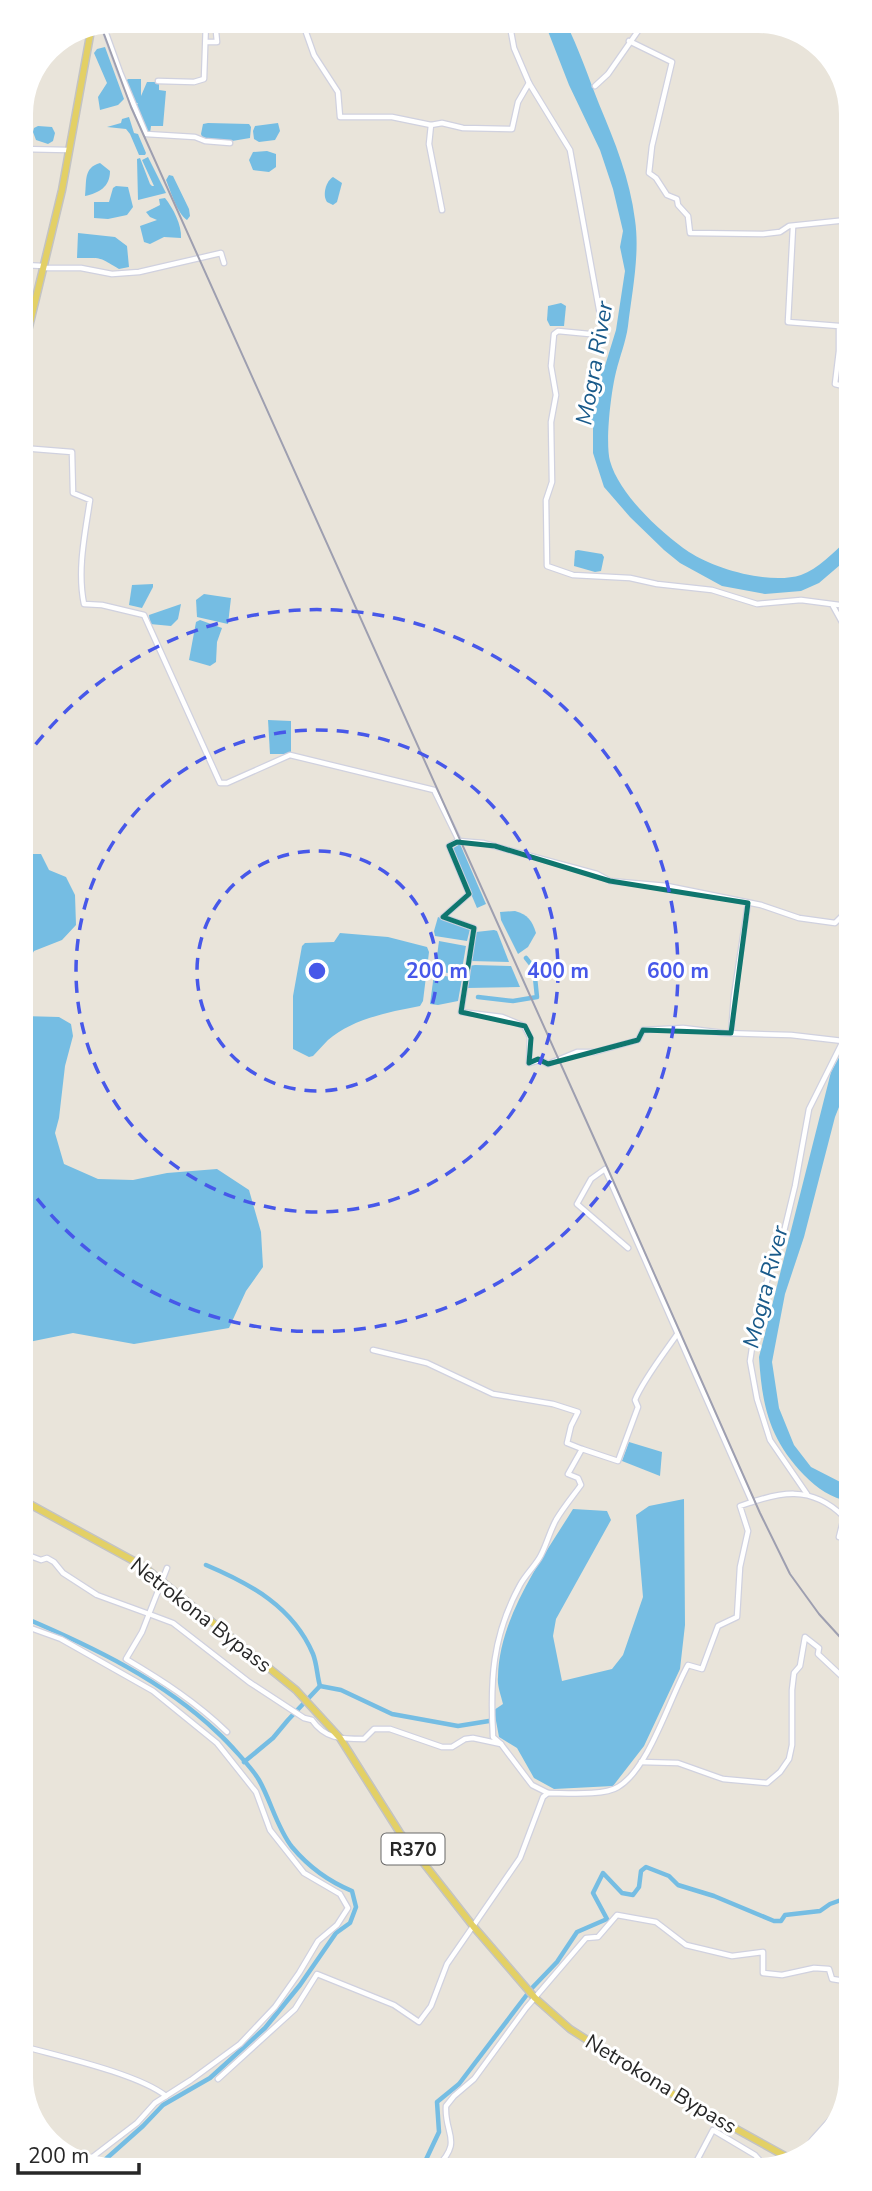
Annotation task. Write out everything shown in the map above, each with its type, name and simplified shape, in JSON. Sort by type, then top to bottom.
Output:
[{"type":"main road","points":[[33,312],[90,38]]},
{"type":"main road","name":"Netrokona Bypass","points":[[33,1506],[143,1566],[300,1694],[340,1738]]},
{"type":"main road","name":"R370","points":[[340,1738],[400,1833],[473,1926]]},
{"type":"main road","name":"Netrokona Bypass","points":[[473,1926],[534,1998],[570,2029],[662,2088],[781,2154]]},
{"type":"street","points":[[158,81],[194,82],[204,79],[206,33]]},
{"type":"street","points":[[206,42],[217,42],[216,33]]},
{"type":"street","points":[[306,33],[314,55],[338,92],[340,117],[392,117],[431,125],[442,123],[463,128],[512,129],[518,102],[529,83]]},
{"type":"street","points":[[511,33],[514,48],[529,83],[570,150],[603,331],[600,335],[567,331],[554,334],[551,366],[555,395],[551,422],[552,482],[546,504],[547,566],[572,575],[630,578],[712,590],[757,604],[801,600],[839,605]]},
{"type":"street","points":[[596,86],[608,74],[635,33]]},
{"type":"street","points":[[106,34],[147,135],[195,136],[205,141],[230,143]]},
{"type":"street","points":[[629,41],[672,62],[649,170],[667,195],[677,200],[688,216],[690,233],[763,234],[780,232],[789,226],[839,221]]},
{"type":"street","points":[[431,125],[429,144],[442,210]]},
{"type":"street","points":[[33,149],[68,150]]},
{"type":"street","points":[[793,227],[788,322],[839,326],[835,384],[839,385]]},
{"type":"street","points":[[33,266],[81,268],[112,274],[139,272],[221,253],[224,263]]},
{"type":"street","points":[[33,449],[72,452],[73,493],[90,500],[81,568],[84,604],[102,605],[144,615],[218,782],[227,783],[289,755],[434,790],[458,840]]},
{"type":"street","points":[[832,605],[839,617]]},
{"type":"street","points":[[839,919],[835,923],[799,918],[761,905],[667,886],[610,881],[593,873],[483,844],[458,840],[449,846],[469,894],[443,917],[474,928],[461,1012],[502,1017],[524,1026],[530,1037],[529,1063],[540,1060],[548,1064],[577,1052],[595,1052],[638,1040],[643,1030],[683,1028],[839,1041]]},
{"type":"street","points":[[731,1033],[748,902]]},
{"type":"street","points":[[807,1494],[771,1440],[757,1399],[750,1361],[757,1315],[774,1257],[782,1244],[809,1109],[839,1049]]},
{"type":"street","points":[[628,1248],[577,1204],[591,1179],[605,1170],[752,1502]]},
{"type":"street","points":[[373,1350],[426,1363],[493,1394],[553,1404],[578,1412],[567,1443],[618,1461],[638,1407],[635,1400],[640,1386],[649,1378],[678,1333]]},
{"type":"street","points":[[582,1449],[568,1474],[578,1478],[581,1485],[556,1520],[540,1558],[519,1586],[498,1642],[491,1672],[493,1737],[532,1785],[548,1793],[605,1791],[618,1788],[631,1776],[657,1732],[688,1665],[702,1669],[718,1626],[737,1617],[740,1567],[748,1531],[740,1506],[786,1493],[807,1494],[839,1513]]},
{"type":"street","points":[[33,1556],[54,1562],[63,1573],[97,1595],[173,1623],[248,1682],[304,1718],[312,1720],[320,1731],[340,1738],[364,1739],[374,1728],[390,1729],[442,1747],[452,1747],[465,1739],[473,1738],[500,1744]]},
{"type":"street","points":[[167,1568],[142,1632],[126,1659],[176,1688],[227,1732]]},
{"type":"street","points":[[33,1629],[61,1639],[153,1691],[217,1744],[256,1792],[270,1830],[304,1873],[340,1894],[348,1908],[337,1926],[318,1941],[275,2007],[242,2041],[191,2080],[155,2103],[136,2123],[95,2155]]},
{"type":"street","points":[[640,1762],[678,1763],[723,1779],[767,1783],[780,1772],[789,1759],[792,1745],[794,1673],[800,1666],[805,1637],[819,1648],[818,1654],[839,1674]]},
{"type":"street","points":[[218,2079],[295,2009],[317,1974],[394,2005],[419,2022],[431,2006],[447,1964],[520,1857],[543,1797],[548,1793]]},
{"type":"street","points":[[446,2158],[452,2146],[446,2106],[485,2066],[534,1998],[586,1938],[598,1937],[617,1915],[656,1922],[686,1945],[732,1956],[763,1952],[762,1973],[782,1975],[814,1968],[829,1969],[832,1979],[839,1980]]},
{"type":"street","points":[[242,2041],[252,2050]]},
{"type":"street","points":[[33,2049],[156,2088],[166,2096]]},
{"type":"street","points":[[698,2158],[713,2130],[758,2158]]},
{"type":"highlighted area","points":[[457,842],[495,846],[610,881],[748,903],[731,1033],[643,1030],[638,1040],[548,1064],[538,1059],[529,1063],[531,1038],[525,1026],[461,1012],[474,928],[443,917],[469,894],[449,846]]},
{"type":"water","points":[[549,33],[570,33],[616,147],[633,205],[637,246],[635,273],[627,332],[612,392],[608,430],[610,461],[615,474],[642,512],[689,552],[743,574],[774,578],[801,575],[820,564],[839,547],[839,566],[819,583],[801,591],[765,594],[722,586],[680,563],[664,550],[604,487],[593,453],[593,424],[589,404],[616,330],[625,271],[620,247],[623,231],[600,150],[569,85]]},
{"type":"water","points":[[105,47],[124,99],[118,105],[100,110],[98,97],[107,83],[94,53]]},
{"type":"water","points":[[141,79],[141,96],[147,82],[159,82],[159,90],[166,91],[163,126],[151,126],[150,133],[147,132],[135,107],[138,103],[135,103],[126,81]]},
{"type":"water","points":[[129,117],[145,155],[139,155],[126,129],[107,127],[121,123],[122,119]]},
{"type":"water","points":[[278,123],[280,131],[275,140],[259,142],[254,139],[255,126]]},
{"type":"water","points":[[203,124],[249,124],[250,138],[232,141],[203,139]]},
{"type":"water","points":[[38,126],[52,127],[55,133],[53,141],[48,144],[36,140],[33,132]]},
{"type":"water","points":[[267,151],[276,154],[276,167],[269,172],[253,170],[249,160],[253,152]]},
{"type":"water","points":[[148,157],[166,193],[138,200],[137,159],[140,158],[150,184],[154,186],[142,160]]},
{"type":"water","points":[[100,163],[110,171],[110,177],[99,191],[85,196],[88,172]]},
{"type":"water","points":[[169,175],[173,176],[189,209],[190,216],[187,220],[172,196],[166,180]]},
{"type":"water","points":[[333,177],[342,183],[337,202],[333,205],[327,202],[325,192]]},
{"type":"water","points":[[116,186],[128,187],[133,207],[127,215],[108,219],[94,218],[94,202],[109,202]]},
{"type":"water","points":[[165,198],[176,217],[181,238],[164,237],[150,244],[144,242],[140,226],[157,220],[146,212],[160,205],[159,199]]},
{"type":"water","points":[[78,233],[115,237],[127,246],[129,267],[119,269],[100,259],[77,258]]},
{"type":"water","points":[[561,303],[566,306],[564,326],[550,326],[547,320],[548,306]]},
{"type":"water","points":[[575,551],[602,554],[604,557],[601,571],[574,566]]},
{"type":"water","points":[[153,584],[142,608],[129,605],[132,585]]},
{"type":"water","points":[[204,594],[231,598],[228,624],[197,617],[196,600]]},
{"type":"water","points":[[181,604],[178,619],[171,626],[150,624],[149,615]]},
{"type":"water","points":[[200,620],[222,628],[217,642],[216,662],[210,666],[189,660],[196,622]]},
{"type":"water","points":[[268,720],[291,721],[291,754],[270,754]]},
{"type":"water","points":[[460,844],[486,904],[477,908],[452,849]]},
{"type":"water","points":[[33,854],[41,854],[49,870],[66,877],[75,895],[76,925],[62,940],[34,951]]},
{"type":"water","points":[[515,911],[529,919],[536,933],[528,947],[518,954],[501,920],[500,912]]},
{"type":"water","points":[[438,917],[470,929],[467,941],[435,936]]},
{"type":"water","points":[[497,931],[509,962],[470,961],[476,932]]},
{"type":"water","points":[[340,933],[388,937],[427,947],[429,952],[423,1001],[420,1006],[384,1014],[348,1027],[309,1057],[293,1049],[293,996],[302,946],[305,943],[334,942]]},
{"type":"water","points":[[439,941],[466,946],[461,975],[435,971]]},
{"type":"water","points":[[469,966],[511,966],[520,987],[467,988]]},
{"type":"water","points":[[434,974],[462,979],[458,1001],[430,1004]]},
{"type":"water","points":[[33,1016],[59,1017],[71,1024],[73,1036],[65,1066],[55,1133],[64,1164],[98,1179],[133,1180],[167,1173],[217,1169],[249,1190],[261,1232],[263,1267],[246,1291],[229,1328],[134,1344],[73,1333],[33,1341]]},
{"type":"water","points":[[839,1057],[839,1107],[804,1237],[785,1294],[772,1362],[779,1408],[794,1445],[811,1467],[839,1481],[839,1498],[830,1495],[804,1475],[792,1462],[775,1434],[765,1406],[759,1357],[831,1072]]},
{"type":"water","points":[[629,1442],[662,1452],[660,1476],[622,1461]]},
{"type":"water","points":[[684,1499],[685,1625],[680,1669],[644,1746],[613,1786],[554,1789],[534,1778],[517,1748],[499,1737],[494,1710],[503,1704],[498,1680],[500,1655],[514,1611],[536,1568],[573,1509],[607,1511],[611,1520],[556,1619],[553,1636],[562,1681],[612,1669],[623,1655],[643,1597],[636,1515],[649,1506]]},
{"type":"waterway","points":[[478,997],[513,1001],[537,997],[534,968],[526,958]]},
{"type":"waterway","points":[[206,1565],[239,1580],[282,1610],[305,1637],[313,1654],[320,1686]]},
{"type":"waterway","points":[[33,1622],[126,1666],[196,1713],[227,1742],[256,1775],[292,1847],[320,1873],[352,1891],[356,1907],[350,1923],[336,1933],[300,1985],[265,2028],[210,2078],[163,2105],[107,2158]]},
{"type":"waterway","points":[[244,1762],[273,1738],[320,1686],[341,1690],[392,1714],[458,1726],[489,1721]]},
{"type":"waterway","points":[[427,2158],[439,2132],[437,2102],[459,2084],[532,1988],[557,1962],[577,1932],[607,1919],[593,1893],[603,1873],[622,1893],[633,1895],[639,1887],[641,1871],[646,1867],[669,1876],[678,1885],[714,1896],[774,1921],[781,1921],[785,1915],[820,1911],[839,1901]]},
{"type":"railway","points":[[104,34],[131,107],[760,1513],[790,1574],[839,1636]]},
{"type":"water label","name":"Mogra River","points":[[594,363]]},
{"type":"water label","name":"Mogra River","points":[[765,1287]]}]
